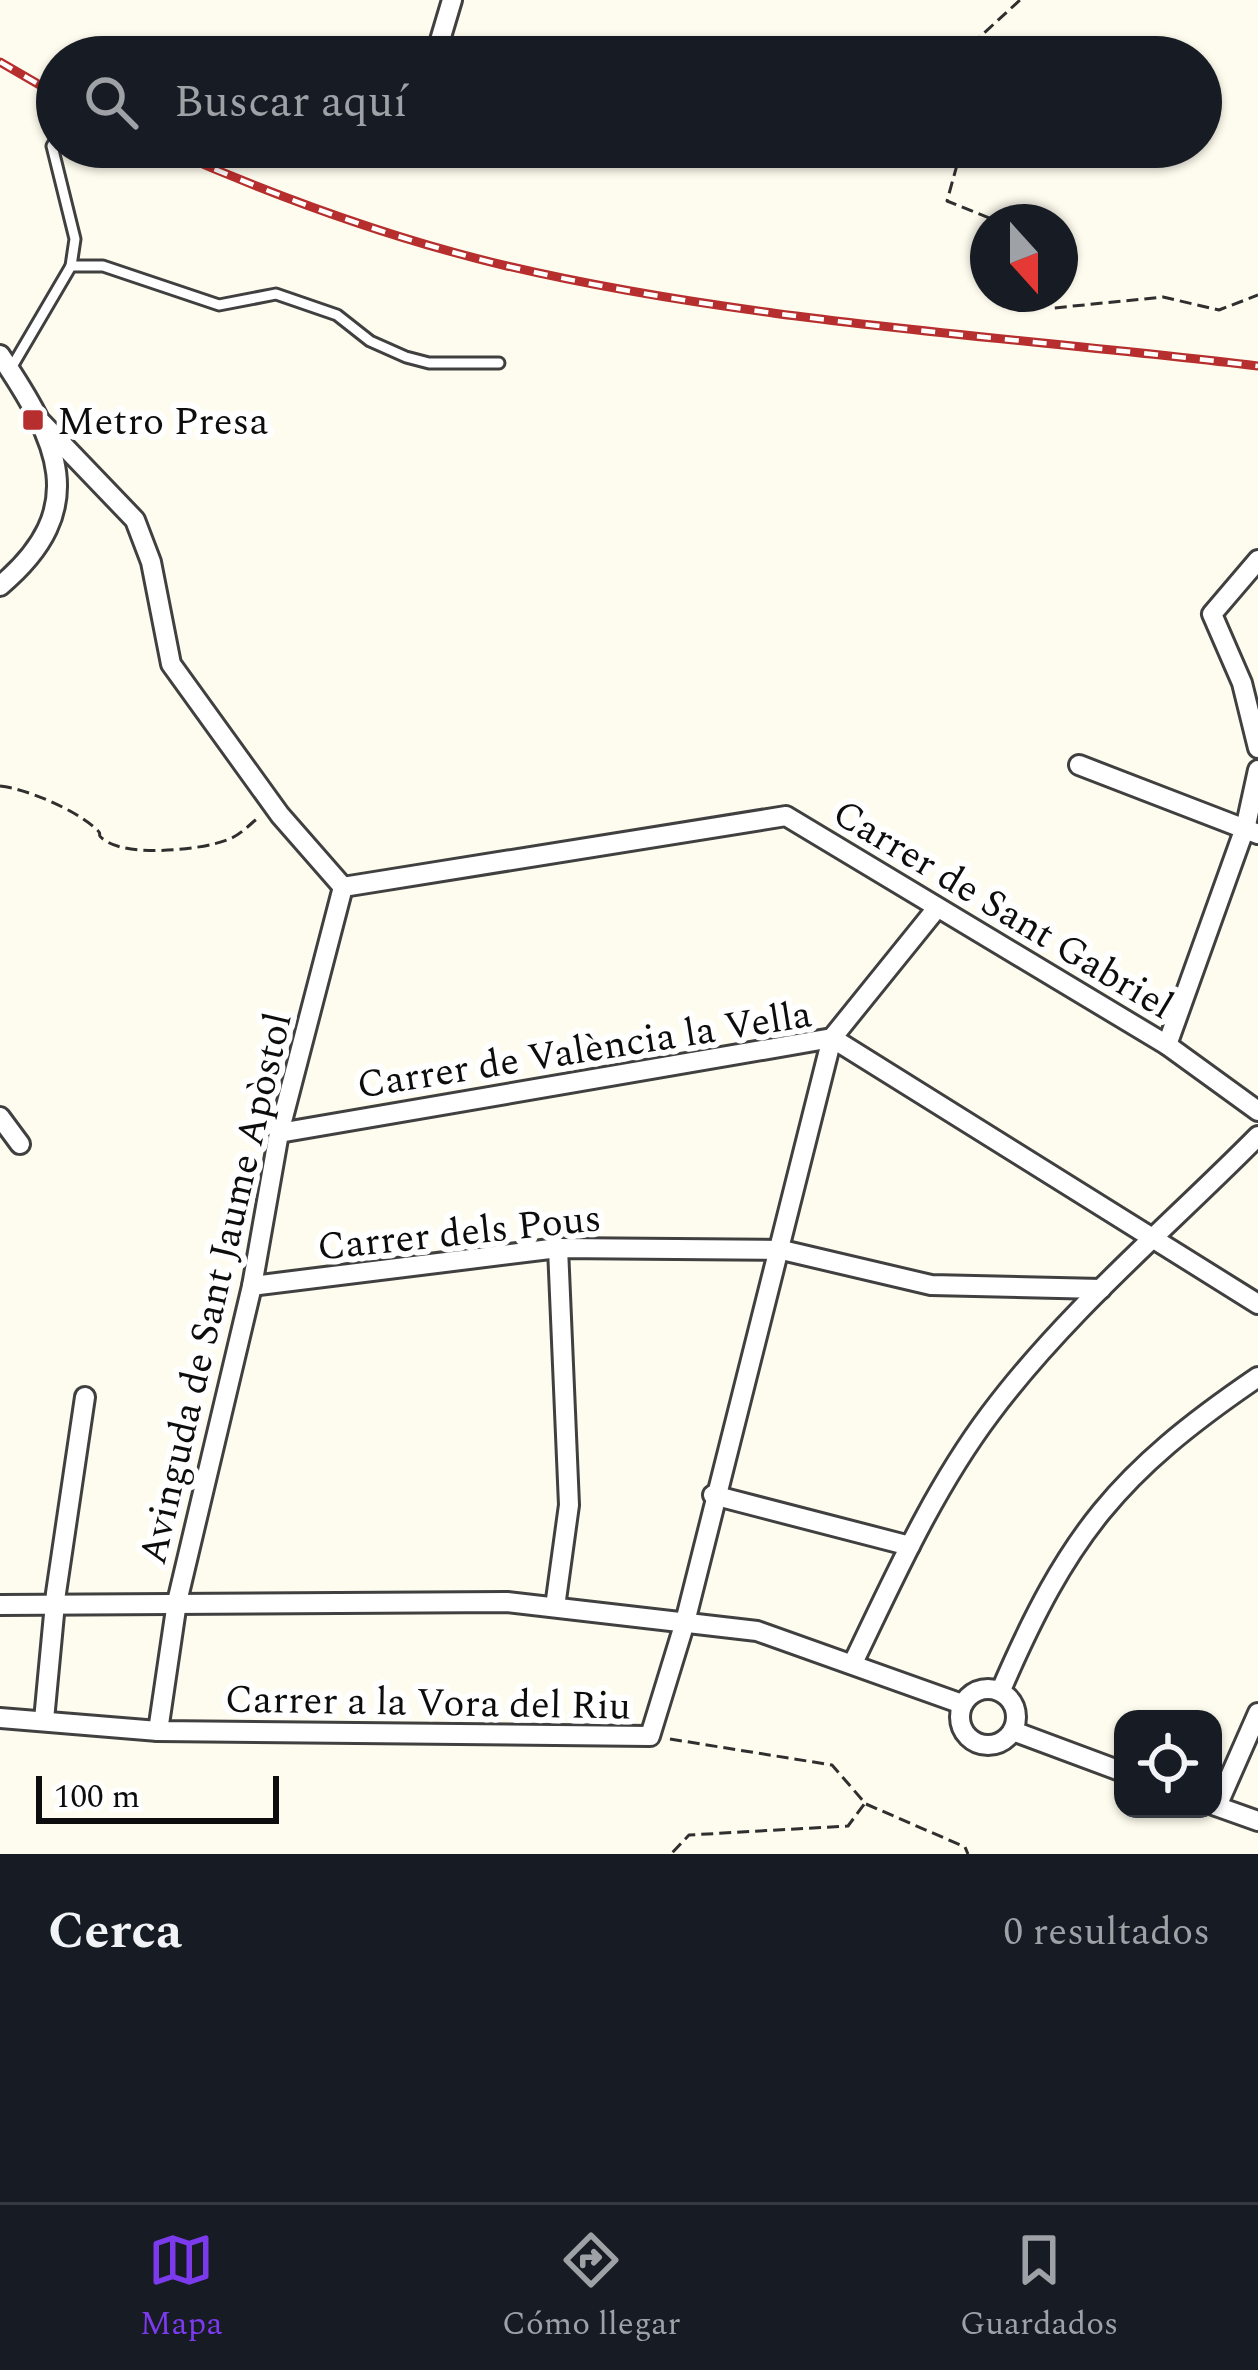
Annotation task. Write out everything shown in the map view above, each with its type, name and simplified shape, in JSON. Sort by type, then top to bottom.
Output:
[{"type":"street","points":[[441,36],[452,0]]},
{"type":"street","points":[[5,363],[42,424],[135,520],[152,562],[171,664],[273,806],[343,887]]},
{"type":"street","points":[[0,586],[45,531],[61,490],[42,424]]},
{"type":"street","points":[[1258,560],[1213,614],[1242,683],[1258,748]]},
{"type":"street","points":[[1079,765],[1252,830]]},
{"type":"street","points":[[1167,1045],[1252,830],[1258,770]]},
{"type":"street","name":"Carrer de Sant Gabriel","points":[[343,887],[785,816],[1167,1045],[1258,1111]]},
{"type":"street","name":"Avinguda de Sant Jaume Apòstol","points":[[158,1731],[177,1602],[252,1286],[279,1133],[343,887]]},
{"type":"street","points":[[832,1038],[937,908]]},
{"type":"street","name":"Carrer de València la Vella","points":[[279,1133],[832,1038],[1258,1304]]},
{"type":"street","name":"Carrer a la Vora del Riu","points":[[0,1718],[158,1731],[650,1736],[685,1622],[713,1496],[782,1250],[832,1038]]},
{"type":"street","points":[[0,1118],[20,1144]]},
{"type":"street","points":[[853,1663],[910,1546],[988,1416],[1101,1289],[1258,1136]]},
{"type":"street","points":[[555,1607],[569,1505],[558,1248]]},
{"type":"street","name":"Carrer dels Pous","points":[[252,1286],[558,1248],[782,1250],[931,1285],[1101,1289]]},
{"type":"street","points":[[1001,1690],[1042,1595],[1088,1523],[1149,1457],[1258,1377]]},
{"type":"street","points":[[44,1720],[55,1604],[85,1397]]},
{"type":"street","points":[[713,1496],[910,1546]]},
{"type":"street","points":[[0,1605],[507,1602],[757,1631],[962,1704]]},
{"type":"street","points":[[962,1704],[980,1689],[1001,1690]]},
{"type":"street","points":[[962,1704],[962,1730],[975,1742],[993,1745],[1013,1731],[1016,1710],[1001,1690]]},
{"type":"street","points":[[1222,1791],[1258,1713]]},
{"type":"street","points":[[1013,1731],[1114,1769]]},
{"type":"street","points":[[1222,1808],[1258,1821]]},
{"type":"lane","points":[[5,363],[71,266],[75,239],[57,168]]},
{"type":"lane","points":[[71,266],[103,266],[219,305],[276,294],[337,315],[370,341],[406,357],[499,363]]},
{"type":"path","points":[[981,36],[1020,0]]},
{"type":"path","points":[[956,168],[947,200],[970,210]]},
{"type":"path","points":[[1078,306],[1163,297],[1219,310],[1258,295]]},
{"type":"path","points":[[0,786],[45,797],[92,826],[110,844],[132,848],[182,851],[232,839],[273,806]]},
{"type":"path","points":[[650,1736],[832,1766],[865,1803],[948,1838],[968,1854]]},
{"type":"path","points":[[671,1854],[689,1835],[848,1826],[865,1803]]},
{"type":"railway","points":[[0,62],[36,83]]},
{"type":"railway","points":[[214,168],[376,229],[463,255],[599,285],[787,315],[1258,366]]},
{"type":"place","name":"Metro Presa","points":[[33,420]]}]
